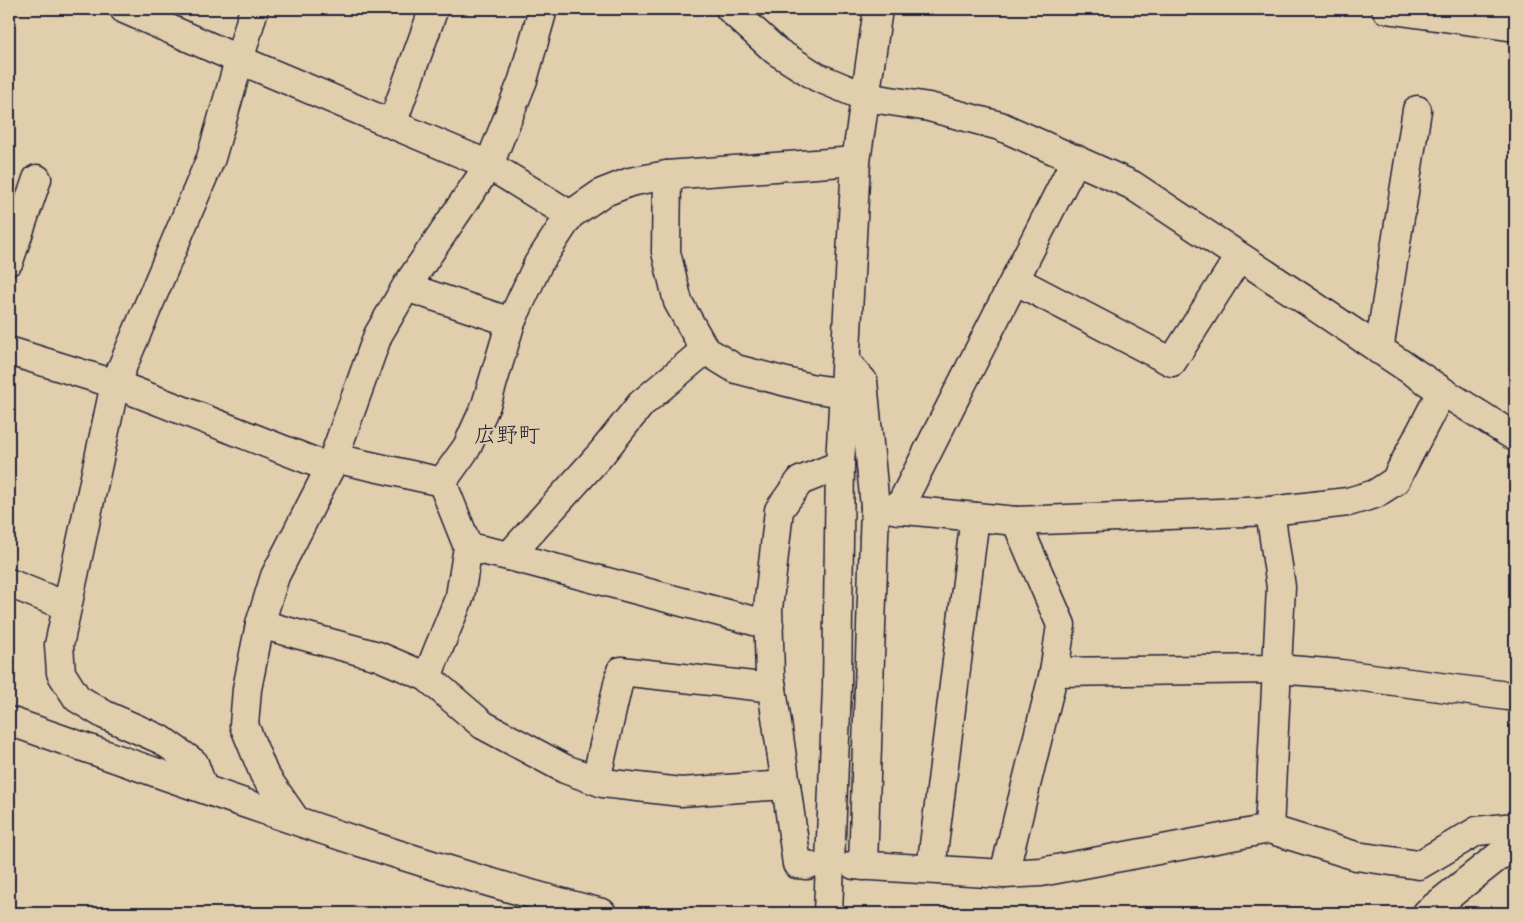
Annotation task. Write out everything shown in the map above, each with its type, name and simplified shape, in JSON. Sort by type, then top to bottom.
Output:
[{"type":"street","points":[[124,9],[489,165],[570,215]]},
{"type":"street","points":[[203,788],[194,763],[162,740],[105,715],[77,698],[61,673],[59,645],[115,384],[211,158],[254,9]]},
{"type":"street","points":[[295,819],[264,774],[244,725],[247,689],[260,624],[275,576],[332,463],[378,336],[406,287],[489,165],[523,80],[543,9]]},
{"type":"street","points":[[828,913],[837,687],[840,465],[856,161],[878,9]]},
{"type":"street","points":[[1386,9],[1515,27]]},
{"type":"street","points":[[392,124],[433,11]]},
{"type":"street","points":[[742,14],[776,51],[817,77],[865,97],[929,107],[1000,126],[1132,185],[1239,258],[1515,437]]},
{"type":"street","points":[[1379,350],[1417,110]]},
{"type":"street","points":[[887,508],[1015,280],[1076,159]]},
{"type":"street","points":[[442,482],[467,447],[486,405],[511,322],[538,264],[570,215],[602,193],[630,182],[667,175],[856,161]]},
{"type":"street","points":[[667,175],[666,252],[678,302],[705,350],[736,369],[810,388],[844,393]]},
{"type":"street","points":[[9,261],[37,179]]},
{"type":"street","points":[[1015,280],[1172,362],[1239,258]]},
{"type":"street","points":[[406,287],[511,322]]},
{"type":"street","points":[[509,556],[601,454],[641,404],[705,350]]},
{"type":"street","points":[[9,351],[115,384],[332,463],[442,482]]},
{"type":"street","points":[[846,362],[863,382],[887,508],[859,866],[1004,874],[1040,872],[1270,829],[1356,856],[1419,865],[1477,831],[1515,827]]},
{"type":"street","points":[[887,508],[1016,521],[1270,511],[1348,502],[1375,494],[1395,481],[1442,391]]},
{"type":"street","points":[[807,865],[798,864],[772,688],[769,625],[778,510],[800,481],[840,465]]},
{"type":"street","points":[[427,677],[460,596],[468,547],[442,482]]},
{"type":"street","points":[[1270,511],[1280,587],[1270,829]]},
{"type":"street","points":[[931,870],[975,517]]},
{"type":"street","points":[[1004,874],[1054,672],[1061,625],[1016,521]]},
{"type":"street","points":[[468,547],[509,556],[769,625]]},
{"type":"street","points":[[9,583],[66,606]]},
{"type":"street","points":[[260,624],[378,656],[427,677],[483,725],[565,769],[596,780],[681,792],[786,785]]},
{"type":"street","points":[[1054,672],[1277,669],[1341,674],[1508,696],[1515,693]]},
{"type":"street","points":[[596,780],[621,671],[772,688]]},
{"type":"street","points":[[9,721],[295,819],[530,895],[602,913]]},
{"type":"street","points":[[1427,913],[1515,843]]},
{"type":"district","name":"広野町","points":[[507,437]]}]
